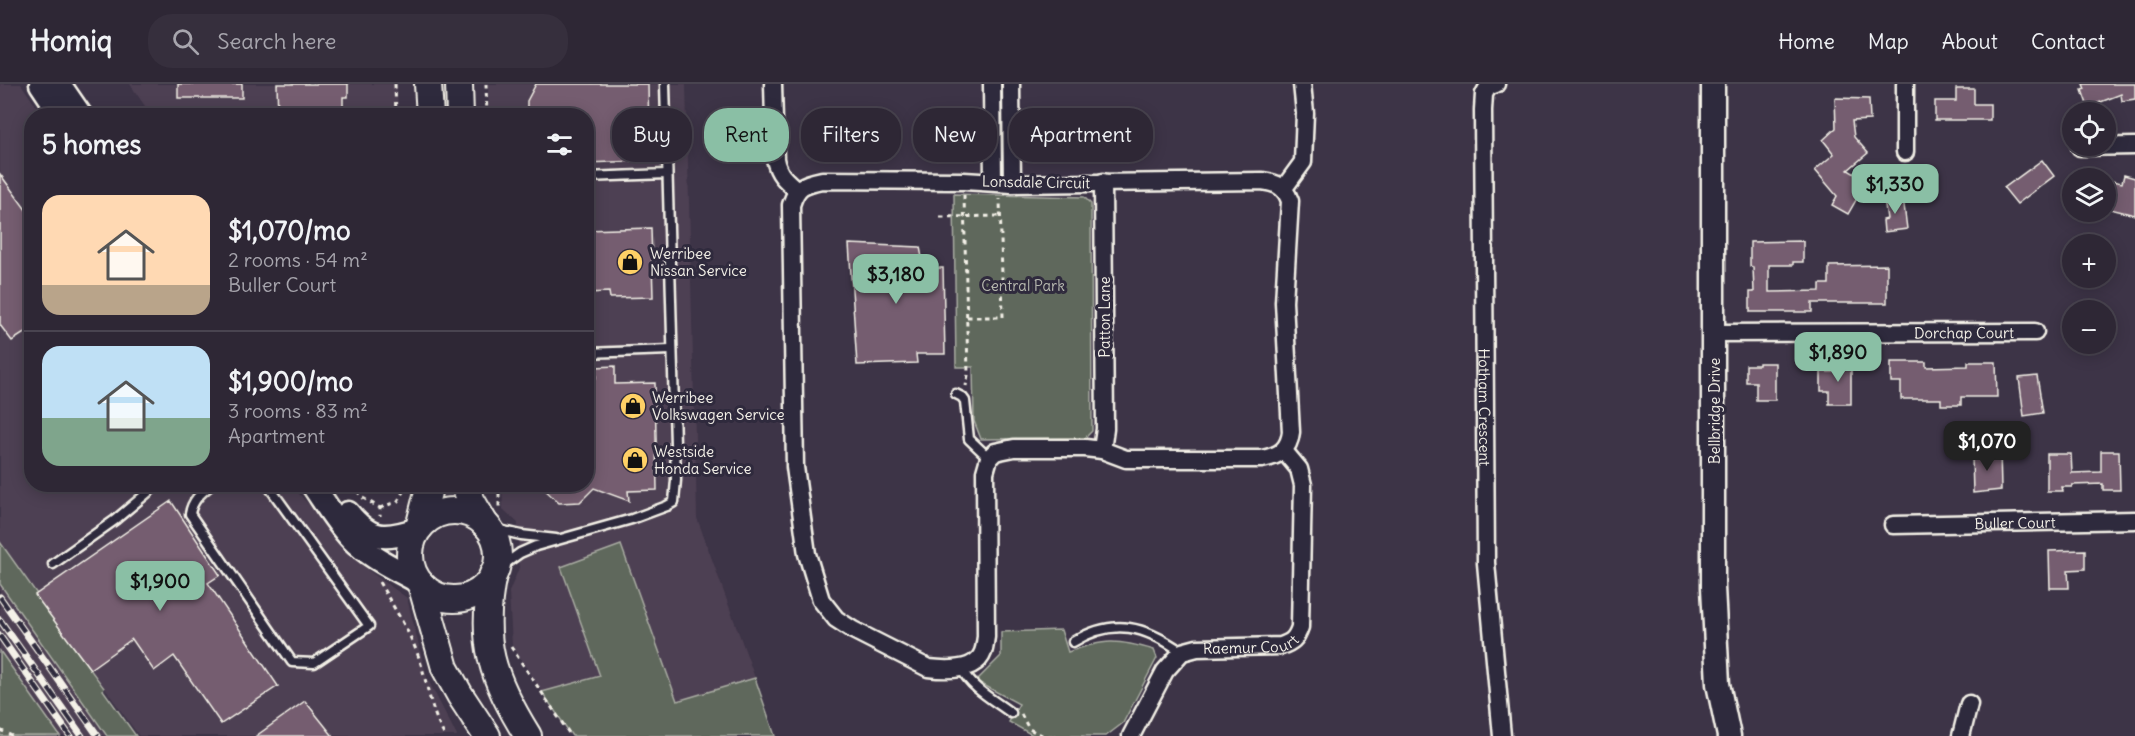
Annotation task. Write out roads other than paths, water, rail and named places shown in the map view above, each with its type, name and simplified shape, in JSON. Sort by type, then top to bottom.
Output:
[{"type":"main road","points":[[428,84],[430,108]]},
{"type":"main road","points":[[459,84],[460,108]]},
{"type":"main road","points":[[418,529],[428,492]]},
{"type":"main road","points":[[467,492],[491,521],[496,543],[497,562],[487,611],[488,645],[503,693],[528,736]]},
{"type":"main road","points":[[475,722],[441,656],[410,556],[413,537],[430,518],[451,510],[491,521]]},
{"type":"main road","points":[[420,583],[438,596],[459,598],[479,590],[494,573]]},
{"type":"street","points":[[41,84],[57,108]]},
{"type":"street","points":[[59,84],[76,108]]},
{"type":"street","points":[[772,84],[774,159],[777,170],[797,190],[791,205],[790,225],[795,467],[807,554],[821,600],[836,619],[910,660],[939,670],[970,666],[977,662],[983,653],[986,637],[983,488],[989,458],[995,452],[1014,448],[1085,448],[1102,450],[1126,459],[1262,459],[1274,457],[1284,451],[1290,442],[1284,302],[1290,201],[1284,189],[1303,162],[1305,113],[1302,84]]},
{"type":"street","points":[[992,84],[1002,183]]},
{"type":"street","points":[[1002,183],[1011,84]]},
{"type":"street","name":"Hotham Crescent","points":[[1496,84],[1488,87],[1484,94],[1483,110],[1486,551],[1502,736]]},
{"type":"street","name":"Bellbridge Drive","points":[[1713,84],[1713,587],[1718,684],[1728,736]]},
{"type":"street","points":[[1905,84],[1905,152]]},
{"type":"street","points":[[2116,146],[2135,146]]},
{"type":"street","name":"Lonsdale Circuit","points":[[797,190],[807,183],[822,180],[1002,183],[1262,181],[1274,182],[1284,189]]},
{"type":"street","name":"Patton Lane","points":[[1102,450],[1105,429],[1103,182]]},
{"type":"street","name":"Dorchap Court","points":[[1714,333],[2035,333]]},
{"type":"street","name":"Raemur Court","points":[[1131,736],[1165,671],[1182,652],[1197,648],[1281,646],[1291,642],[1297,636],[1300,627],[1303,485],[1299,469],[1284,451]]},
{"type":"street","points":[[318,492],[345,531],[378,559],[420,583]]},
{"type":"street","points":[[335,492],[358,525],[371,534],[388,537],[418,529]]},
{"type":"street","name":"Buller Court","points":[[1893,525],[2135,520]]},
{"type":"street","points":[[1961,736],[1969,704]]},
{"type":"lane","points":[[494,573],[520,553],[632,519],[667,506],[674,501],[676,492],[665,84]]},
{"type":"lane","points":[[594,177],[667,174]]},
{"type":"lane","points":[[594,353],[672,350]]},
{"type":"lane","points":[[959,396],[965,401],[969,439],[989,458]]},
{"type":"lane","points":[[53,564],[115,520],[148,492]]},
{"type":"lane","points":[[203,492],[191,504],[190,514],[292,662],[314,663],[369,626],[273,492]]},
{"type":"lane","points":[[491,521],[521,535],[562,539]]},
{"type":"lane","points":[[1074,642],[1092,631],[1132,628],[1166,641],[1182,652]]},
{"type":"lane","points":[[961,668],[973,686],[1011,712]]},
{"type":"railway","points":[[0,597],[98,736]]},
{"type":"railway","points":[[0,620],[82,736]]},
{"type":"railway","points":[[0,636],[70,736]]},
{"type":"place","name":"Werribee Nissan Service","points":[[630,262]]},
{"type":"place","name":"Werribee Volkswagen Service","points":[[633,406]]},
{"type":"place","name":"Westside Honda Service","points":[[635,460]]},
{"type":"park label","name":"Central Park","points":[[1023,285]]}]
